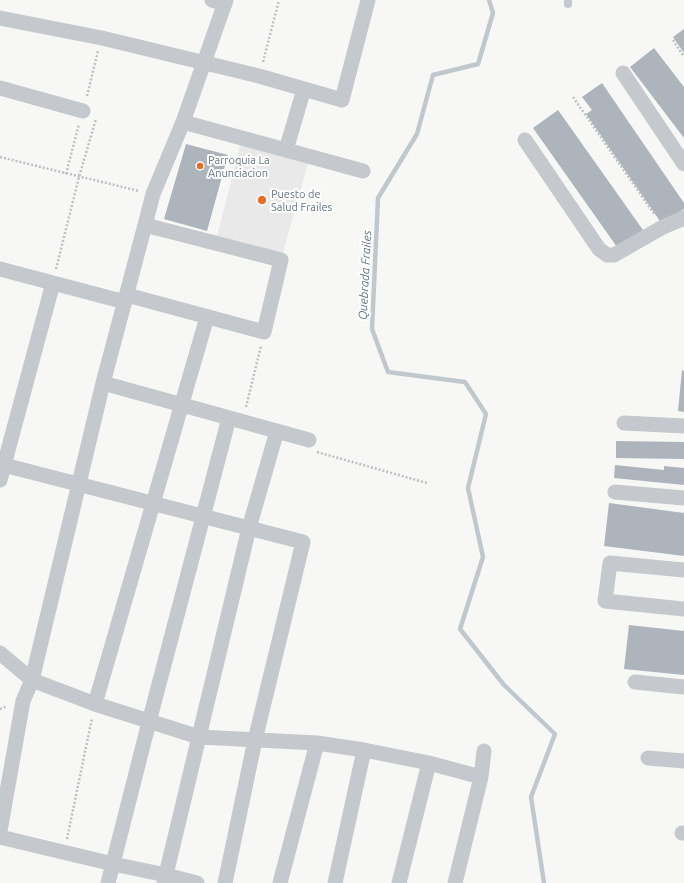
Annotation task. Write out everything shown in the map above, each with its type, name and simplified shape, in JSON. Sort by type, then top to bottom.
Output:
[{"type":"street","points":[[0,18],[102,38],[259,76],[342,100],[368,0]]},
{"type":"street","points":[[0,831],[23,701],[32,680],[103,383],[153,194],[183,122],[205,63],[221,1]]},
{"type":"street","points":[[623,73],[684,164]]},
{"type":"street","points":[[0,88],[83,111]]},
{"type":"street","points":[[286,150],[304,89]]},
{"type":"street","points":[[183,122],[363,171]]},
{"type":"street","points":[[525,140],[599,249],[607,255],[614,255],[663,227],[684,218]]},
{"type":"street","points":[[0,269],[53,283],[208,317],[264,332],[281,260],[145,225]]},
{"type":"street","points":[[0,480],[2,464],[53,283]]},
{"type":"street","points":[[95,704],[208,317]]},
{"type":"street","points":[[103,383],[309,440]]},
{"type":"street","points":[[108,883],[203,516],[236,420]]},
{"type":"street","points":[[624,423],[684,426]]},
{"type":"street","points":[[165,879],[249,528],[277,431]]},
{"type":"street","points":[[2,464],[303,542],[255,740],[225,883]]},
{"type":"street","points":[[615,492],[684,498]]},
{"type":"street","points":[[684,570],[610,563],[605,602],[684,609]]},
{"type":"street","points":[[0,653],[32,680],[95,704],[199,737],[317,743],[364,750],[429,763],[481,777]]},
{"type":"street","points":[[635,682],[684,687]]},
{"type":"street","points":[[280,883],[317,743]]},
{"type":"street","points":[[335,883],[364,750]]},
{"type":"street","points":[[455,883],[481,777],[484,751]]},
{"type":"street","points":[[648,758],[684,761]]},
{"type":"street","points":[[400,883],[429,763]]},
{"type":"street","points":[[0,837],[113,864],[165,879],[197,883]]},
{"type":"path","points":[[259,76],[279,0]]},
{"type":"path","points":[[673,40],[684,57]]},
{"type":"path","points":[[573,97],[663,227]]},
{"type":"path","points":[[53,283],[80,177],[98,115],[83,111]]},
{"type":"path","points":[[0,157],[153,194]]},
{"type":"path","points":[[236,420],[264,332]]},
{"type":"path","points":[[309,440],[307,450],[427,483]]},
{"type":"path","points":[[64,853],[95,704]]},
{"type":"shaded area","name":"Puesto de Salud Frailes","points":[[242,138],[310,156],[281,260],[215,244]]},
{"type":"building","points":[[684,29],[684,53],[673,37]]},
{"type":"building","points":[[654,48],[684,87],[684,138],[630,67]]},
{"type":"building","points":[[602,83],[684,203],[684,209],[662,224],[586,114],[592,110],[582,97]]},
{"type":"building","points":[[558,110],[643,230],[617,247],[533,128]]},
{"type":"building","points":[[186,144],[228,155],[207,231],[164,219]]},
{"type":"building","points":[[682,370],[684,371],[684,412],[678,411]]},
{"type":"building","points":[[616,441],[684,442],[684,459],[616,458]]},
{"type":"building","points":[[615,465],[664,470],[664,466],[684,468],[684,485],[614,478]]},
{"type":"building","points":[[609,503],[684,513],[684,556],[604,546]]},
{"type":"building","points":[[629,625],[684,631],[684,675],[624,669]]},
{"type":"waterway","name":"Quebrada Frailes","points":[[489,0],[493,13],[478,64],[433,75],[417,134],[378,198],[372,329],[388,372],[465,382],[486,414],[468,488],[483,557],[460,629],[504,685],[555,734],[531,797],[544,883]]},
{"type":"place","name":"Parroquia La Anunciacion","points":[[200,166]]},
{"type":"place","name":"Puesto de Salud Frailes","points":[[262,200]]}]
